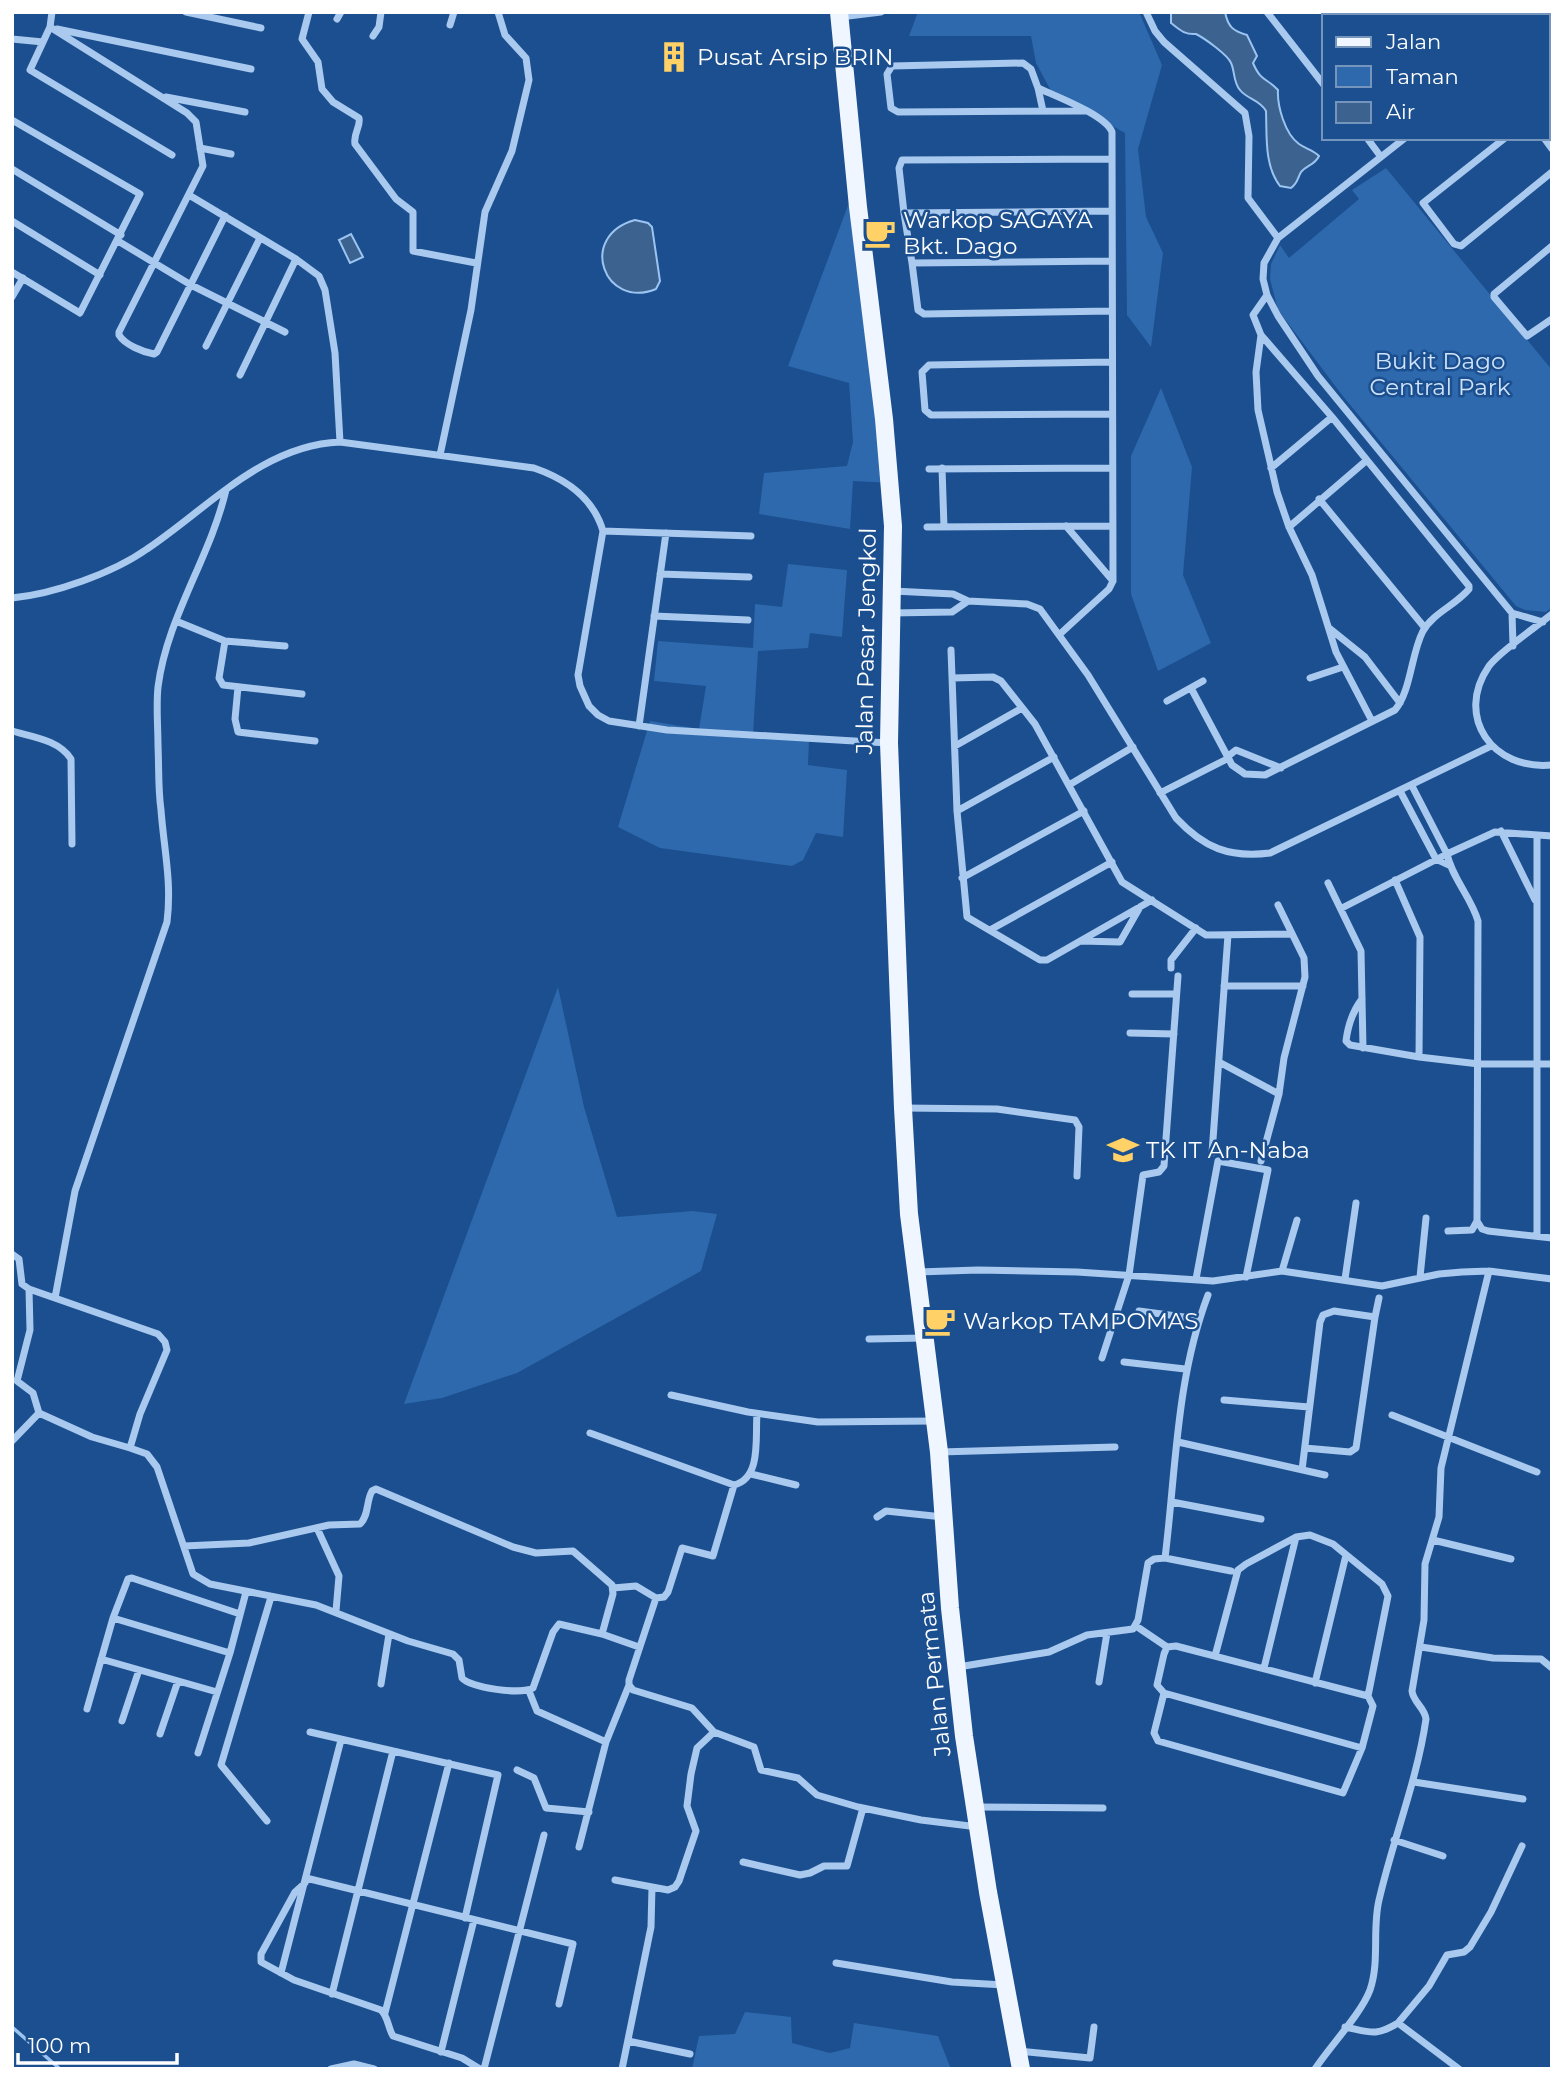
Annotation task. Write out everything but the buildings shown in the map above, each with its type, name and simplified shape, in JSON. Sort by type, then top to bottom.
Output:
[{"type":"main road","name":"Jalan Pasar Jengkol","points":[[848,14],[859,207],[893,526],[889,743],[903,1108],[909,1214],[918,1272]]},
{"type":"main road","name":"Jalan Permata","points":[[918,1272],[939,1452],[957,1667],[978,1827],[1019,2060]]},
{"type":"street","points":[[52,12],[50,27],[30,70],[172,155]]},
{"type":"street","points":[[186,12],[261,28]]},
{"type":"street","points":[[309,12],[302,40],[318,62],[322,89],[333,102],[359,118],[360,123],[354,135],[355,144],[396,199],[413,212],[413,251],[476,263]]},
{"type":"street","points":[[373,37],[379,27],[381,12]]},
{"type":"street","points":[[450,25],[454,12]]},
{"type":"street","points":[[440,455],[471,310],[485,212],[512,151],[529,80],[526,58],[505,35],[498,12]]},
{"type":"street","points":[[848,14],[881,12]]},
{"type":"street","points":[[1146,12],[1164,42],[1245,113],[1249,136],[1248,198],[1278,238]]},
{"type":"street","points":[[1267,12],[1322,82]]},
{"type":"street","points":[[50,27],[251,69]]},
{"type":"street","points":[[50,27],[187,113],[196,122],[202,166],[190,195],[119,332],[122,340],[148,353],[158,352],[225,216]]},
{"type":"street","points":[[12,39],[43,42]]},
{"type":"street","points":[[1042,111],[1031,69],[1023,63],[892,65],[887,74],[891,108],[894,111],[1042,111],[1085,111]]},
{"type":"street","points":[[1038,88],[1110,126],[1113,581],[1109,589],[1060,635]]},
{"type":"street","points":[[159,95],[245,113]]},
{"type":"street","points":[[12,120],[140,194],[80,313],[12,271]]},
{"type":"street","points":[[1368,140],[1381,157]]},
{"type":"street","points":[[1402,140],[1278,238],[1268,251],[1264,263],[1267,295],[1318,376],[1512,613],[1543,622]]},
{"type":"street","points":[[1502,140],[1423,202],[1454,244],[1461,246],[1552,172]]},
{"type":"street","points":[[200,148],[231,154]]},
{"type":"street","points":[[1111,159],[902,160],[899,168],[918,310],[924,314],[1112,311]]},
{"type":"street","points":[[12,169],[119,238],[153,264],[285,332]]},
{"type":"street","points":[[190,195],[296,259],[319,276],[325,290],[335,353],[340,442]]},
{"type":"street","points":[[905,213],[1112,211]]},
{"type":"street","points":[[12,221],[100,275]]},
{"type":"street","points":[[206,346],[260,238]]},
{"type":"street","points":[[1552,246],[1497,290],[1494,297],[1527,336],[1552,319]]},
{"type":"street","points":[[240,375],[296,259]]},
{"type":"street","points":[[912,263],[1112,261]]},
{"type":"street","points":[[12,297],[23,278]]},
{"type":"street","points":[[1191,688],[1227,758],[1245,774],[1257,776],[1273,772],[1395,710],[1400,703],[1425,628],[1467,592],[1469,586],[1332,417],[1261,335],[1253,315],[1267,295]]},
{"type":"street","points":[[1261,335],[1256,372],[1258,410],[1270,468],[1289,527],[1312,575],[1343,667],[1372,721]]},
{"type":"street","points":[[1112,362],[929,365],[922,372],[925,410],[932,415],[1112,414]]},
{"type":"street","points":[[1270,468],[1332,417]]},
{"type":"street","points":[[12,598],[51,590],[132,559],[242,478],[295,450],[323,442],[534,468],[552,474],[575,488],[597,514],[603,531],[579,666],[580,687],[589,706],[598,715],[608,721],[667,730],[889,743]]},
{"type":"street","points":[[1289,527],[1367,460]]},
{"type":"street","points":[[942,468],[944,527]]},
{"type":"street","points":[[929,469],[1112,468]]},
{"type":"street","points":[[55,1298],[75,1191],[167,922],[170,896],[160,809],[158,689],[163,661],[176,621],[210,543],[226,490]]},
{"type":"street","points":[[1319,499],[1425,628]]},
{"type":"street","points":[[1066,526],[1113,581]]},
{"type":"street","points":[[927,527],[1113,526]]},
{"type":"street","points":[[603,531],[751,536]]},
{"type":"street","points":[[639,726],[666,533]]},
{"type":"street","points":[[660,574],[749,577]]},
{"type":"street","points":[[892,591],[953,594],[968,601],[1034,605],[1040,609],[1133,747],[1176,818],[1193,836],[1216,848],[1245,856],[1270,853],[1491,746]]},
{"type":"street","points":[[891,613],[952,612],[968,601]]},
{"type":"street","points":[[1512,613],[1513,646]]},
{"type":"street","points":[[1552,614],[1491,663],[1479,690],[1477,706],[1483,737],[1500,754],[1525,764],[1552,765]]},
{"type":"street","points":[[654,616],[748,620]]},
{"type":"street","points":[[176,621],[225,641],[285,646]]},
{"type":"street","points":[[1329,628],[1365,657],[1400,703]]},
{"type":"street","points":[[225,641],[220,681],[223,685],[302,694]]},
{"type":"street","points":[[951,650],[957,811],[967,917],[1040,960],[1047,960],[1152,900]]},
{"type":"street","points":[[1310,678],[1343,667]]},
{"type":"street","points":[[952,678],[993,677],[1002,681],[1035,724],[1122,882],[1206,935],[1292,934]]},
{"type":"street","points":[[1167,701],[1203,681]]},
{"type":"street","points":[[238,687],[234,719],[238,732],[315,741]]},
{"type":"street","points":[[955,746],[1022,708]]},
{"type":"street","points":[[12,731],[58,746],[66,751],[71,759],[72,844]]},
{"type":"street","points":[[1069,785],[1133,747]]},
{"type":"street","points":[[1160,793],[1227,758],[1236,750],[1281,768]]},
{"type":"street","points":[[957,811],[1054,757]]},
{"type":"street","points":[[1412,786],[1478,921],[1477,1222],[1472,1230],[1448,1231]]},
{"type":"street","points":[[1400,791],[1436,859],[1449,865]]},
{"type":"street","points":[[962,878],[1084,811]]},
{"type":"street","points":[[1501,831],[1536,904]]},
{"type":"street","points":[[1342,908],[1436,859],[1501,831],[1552,836]]},
{"type":"street","points":[[1537,836],[1537,1236]]},
{"type":"street","points":[[990,930],[1112,862]]},
{"type":"street","points":[[1395,880],[1420,937],[1419,1057]]},
{"type":"street","points":[[1328,883],[1361,951],[1363,1048]]},
{"type":"street","points":[[1261,1161],[1305,976],[1304,958],[1278,905]]},
{"type":"street","points":[[1080,942],[1120,942],[1140,907]]},
{"type":"street","points":[[1171,968],[1171,960],[1196,928]]},
{"type":"street","points":[[1212,1153],[1228,934]]},
{"type":"street","points":[[1102,1358],[1129,1275],[1143,1175],[1159,1172],[1164,1166],[1178,976]]},
{"type":"street","points":[[1224,986],[1303,986]]},
{"type":"street","points":[[1132,994],[1177,994]]},
{"type":"street","points":[[1362,999],[1352,1015],[1346,1041],[1350,1045],[1479,1064],[1552,1064]]},
{"type":"street","points":[[1130,1033],[1174,1034]]},
{"type":"street","points":[[1219,1062],[1279,1094]]},
{"type":"street","points":[[903,1108],[997,1109],[1074,1120],[1079,1127],[1077,1175]]},
{"type":"street","points":[[1196,1279],[1218,1161],[1268,1170],[1245,1277]]},
{"type":"street","points":[[1345,1279],[1356,1203]]},
{"type":"street","points":[[1420,1277],[1426,1218]]},
{"type":"street","points":[[1282,1270],[1297,1220]]},
{"type":"street","points":[[1477,1222],[1482,1229],[1552,1238]]},
{"type":"street","points":[[12,1254],[19,1259],[22,1284],[29,1289],[158,1334],[165,1342],[167,1350],[130,1448]]},
{"type":"street","points":[[918,1272],[978,1270],[1213,1281],[1282,1270],[1382,1286],[1420,1277],[1489,1271],[1552,1279]]},
{"type":"street","points":[[1315,2069],[1370,1991],[1375,1961],[1376,1914],[1394,1840],[1414,1782],[1426,1719],[1426,1713],[1412,1695],[1421,1647],[1425,1564],[1439,1517],[1441,1468],[1489,1271]]},
{"type":"street","points":[[29,1289],[30,1330],[17,1381],[33,1393],[39,1413],[92,1437],[147,1454],[157,1467],[194,1574],[199,1579],[316,1605],[388,1634],[453,1654],[459,1660],[462,1678],[468,1684],[524,1692],[529,1690],[535,1684],[553,1632],[559,1624],[602,1634],[639,1647]]},
{"type":"street","points":[[1165,1558],[1185,1369],[1208,1295]]},
{"type":"street","points":[[1305,1448],[1350,1452],[1356,1448],[1379,1298]]},
{"type":"street","points":[[1139,1311],[1199,1319]]},
{"type":"street","points":[[1302,1470],[1323,1315],[1334,1311],[1375,1317]]},
{"type":"street","points":[[869,1339],[926,1338]]},
{"type":"street","points":[[1124,1362],[1185,1369]]},
{"type":"street","points":[[671,1395],[757,1414],[818,1422],[935,1421]]},
{"type":"street","points":[[1224,1400],[1309,1407]]},
{"type":"street","points":[[12,1441],[39,1413]]},
{"type":"street","points":[[590,1433],[734,1485],[743,1483],[751,1474],[757,1414]]},
{"type":"street","points":[[1392,1415],[1537,1472]]},
{"type":"street","points":[[1178,1442],[1325,1475]]},
{"type":"street","points":[[939,1452],[1115,1447]]},
{"type":"street","points":[[751,1474],[796,1485]]},
{"type":"street","points":[[613,1588],[636,1586],[656,1598],[664,1597],[682,1548],[708,1556],[715,1554],[734,1485]]},
{"type":"street","points":[[184,1546],[249,1543],[328,1525],[360,1524],[366,1516],[369,1497],[376,1489],[528,1551],[573,1551],[612,1584],[602,1634]]},
{"type":"street","points":[[1172,1502],[1261,1519]]},
{"type":"street","points":[[877,1517],[886,1511],[943,1517]]},
{"type":"street","points":[[317,1528],[340,1576],[336,1611]]},
{"type":"street","points":[[1215,1656],[1238,1570],[1296,1537],[1310,1535],[1333,1544],[1381,1584],[1388,1596],[1368,1696]]},
{"type":"street","points":[[1264,1668],[1296,1537]]},
{"type":"street","points":[[1433,1540],[1511,1559]]},
{"type":"street","points":[[1315,1683],[1346,1555]]},
{"type":"street","points":[[957,1667],[1049,1652],[1087,1635],[1129,1631],[1136,1626],[1148,1563],[1154,1559],[1165,1558],[1231,1571]]},
{"type":"street","points":[[87,1709],[113,1618],[126,1583],[132,1578],[240,1614]]},
{"type":"street","points":[[198,1752],[230,1653],[246,1591]]},
{"type":"street","points":[[267,1821],[221,1765],[271,1597]]},
{"type":"street","points":[[579,1847],[607,1742],[629,1685],[656,1598]]},
{"type":"street","points":[[113,1618],[230,1653]]},
{"type":"street","points":[[1136,1626],[1167,1647],[1176,1646],[1368,1696],[1373,1706],[1362,1748],[1343,1793],[1158,1741],[1154,1733],[1164,1693]]},
{"type":"street","points":[[1099,1682],[1107,1633]]},
{"type":"street","points":[[381,1684],[388,1634]]},
{"type":"street","points":[[1167,1647],[1157,1685],[1164,1693],[1362,1748]]},
{"type":"street","points":[[1421,1647],[1493,1658],[1541,1659],[1552,1668]]},
{"type":"street","points":[[102,1659],[217,1692]]},
{"type":"street","points":[[122,1721],[139,1670]]},
{"type":"street","points":[[160,1734],[177,1681]]},
{"type":"street","points":[[629,1685],[633,1690],[692,1707],[714,1732],[751,1744],[756,1751],[761,1770],[798,1778],[817,1795],[921,1820],[978,1827]]},
{"type":"street","points":[[529,1690],[537,1711],[607,1742]]},
{"type":"street","points":[[310,1732],[498,1775],[465,1918]]},
{"type":"street","points":[[615,1880],[668,1890],[675,1887],[696,1831],[687,1806],[697,1748],[714,1732]]},
{"type":"street","points":[[281,1973],[341,1740]]},
{"type":"street","points":[[332,1994],[393,1751]]},
{"type":"street","points":[[449,1763],[385,2013],[388,2029],[393,2036],[462,2058],[482,2069],[544,1835]]},
{"type":"street","points":[[517,1770],[534,1778],[546,1808],[589,1812]]},
{"type":"street","points":[[1414,1782],[1523,1799]]},
{"type":"street","points":[[975,1807],[1103,1808]]},
{"type":"street","points":[[743,1862],[800,1875],[824,1866],[847,1866],[863,1808]]},
{"type":"street","points":[[1394,1840],[1443,1856]]},
{"type":"street","points":[[1345,2027],[1375,2033],[1382,2032],[1398,2022],[1429,1986],[1447,1955],[1464,1952],[1470,1947],[1491,1912],[1522,1846]]},
{"type":"street","points":[[305,1881],[357,1891],[573,1944],[559,2004]]},
{"type":"street","points":[[305,1881],[295,1892],[261,1954],[261,1962],[294,1980],[375,2007],[385,2013]]},
{"type":"street","points":[[622,2069],[651,1927],[652,1887]]},
{"type":"street","points":[[441,2052],[474,1920]]},
{"type":"street","points":[[836,1963],[952,1982],[1005,1985]]},
{"type":"street","points":[[1398,2022],[1459,2069]]},
{"type":"street","points":[[1019,2060],[1090,2058],[1094,2026]]},
{"type":"street","points":[[628,2041],[690,2054]]},
{"type":"street","points":[[331,2069],[354,2064],[374,2069]]},
{"type":"green space","points":[[918,12],[1139,12],[1162,65],[1138,149],[1146,217],[1163,253],[1151,347],[1127,315],[1125,133],[1051,91],[1036,63],[1031,36],[909,36]]},
{"type":"green space","name":"Bukit Dago Central Park","points":[[1386,168],[1552,370],[1552,607],[1546,612],[1525,610],[1516,606],[1342,395],[1278,310],[1270,279],[1271,264],[1280,245],[1289,258],[1359,199],[1352,190]]},
{"type":"green space","points":[[856,184],[891,483],[853,481],[850,529],[759,514],[764,473],[847,466],[853,442],[849,383],[788,366]]},
{"type":"green space","points":[[1161,388],[1192,467],[1183,575],[1211,643],[1158,671],[1131,594],[1131,456]]},
{"type":"green space","points":[[788,564],[847,570],[842,637],[810,633],[808,648],[758,651],[753,735],[809,739],[808,765],[847,770],[843,837],[816,833],[803,860],[792,866],[660,848],[618,827],[650,721],[699,729],[706,686],[654,681],[658,641],[753,648],[755,604],[782,607]]},
{"type":"green space","points":[[558,987],[584,1107],[617,1217],[693,1211],[717,1214],[701,1271],[517,1373],[442,1398],[404,1404]]},
{"type":"green space","points":[[745,2012],[791,2017],[792,2043],[830,2053],[850,2048],[854,2023],[938,2036],[951,2069],[692,2069],[699,2036],[735,2034]]},
{"type":"water","points":[[1171,12],[1225,12],[1232,28],[1247,35],[1257,56],[1253,63],[1256,69],[1278,90],[1279,104],[1290,134],[1299,144],[1319,156],[1301,172],[1291,188],[1280,186],[1271,169],[1267,150],[1266,111],[1240,90],[1231,63],[1225,56],[1200,36],[1183,32],[1171,23]]},
{"type":"water","points":[[635,220],[648,223],[652,227],[660,281],[656,289],[638,293],[623,289],[611,281],[604,268],[602,254],[606,240],[617,228]]},
{"type":"water","points":[[351,234],[363,257],[350,263],[339,240]]},
{"type":"waterway","points":[[12,2027],[60,2069]]},
{"type":"place","name":"Pusat Arsip BRIN","points":[[674,57]]},
{"type":"place","name":"Warkop SAGAYA Bkt. Dago","points":[[880,233]]},
{"type":"place","name":"TK IT An-Naba","points":[[1123,1150]]},
{"type":"place","name":"Warkop TAMPOMAS","points":[[940,1321]]}]
